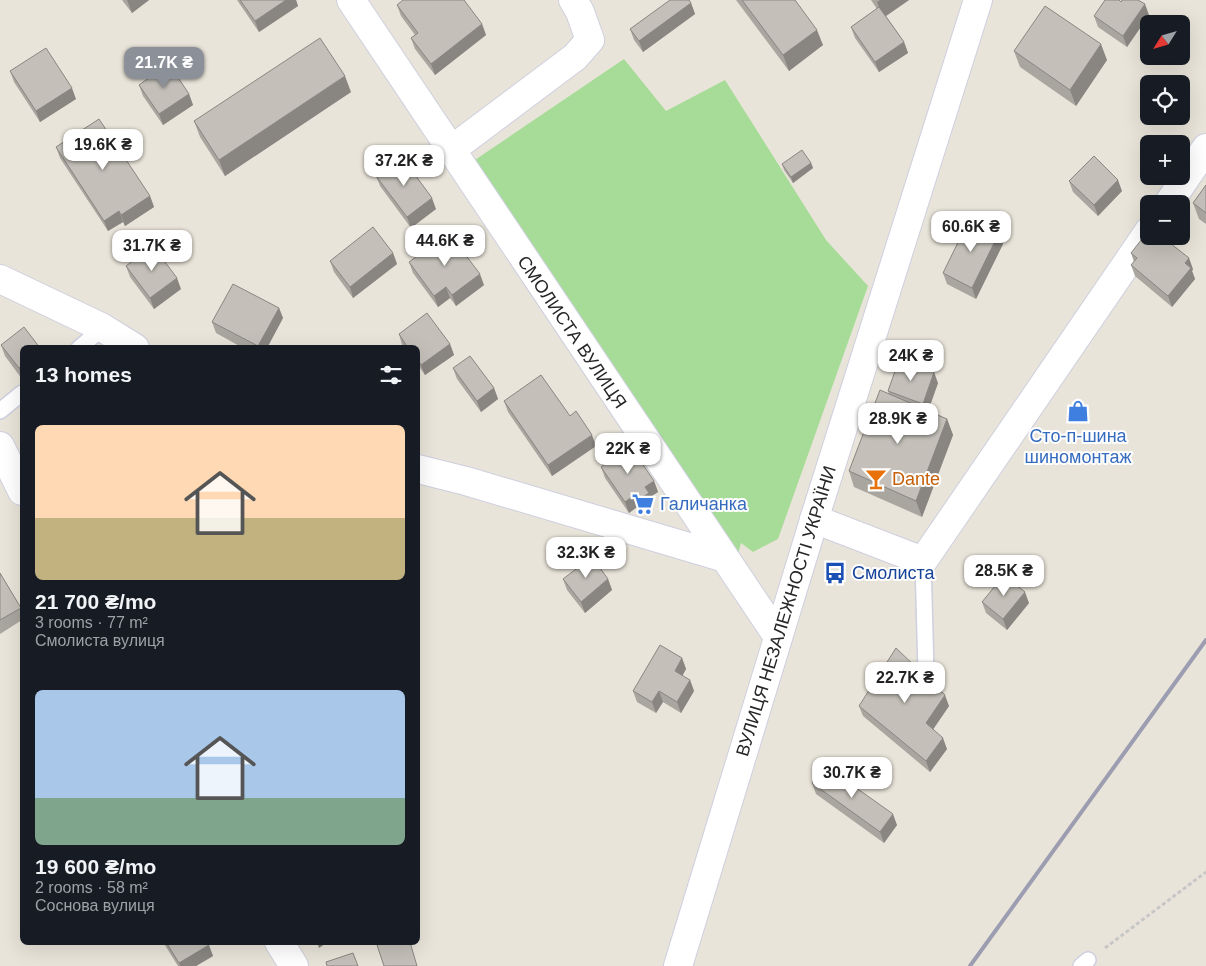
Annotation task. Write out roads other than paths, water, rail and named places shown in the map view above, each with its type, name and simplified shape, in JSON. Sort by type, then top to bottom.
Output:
[{"type":"street","name":"СМОЛИСТА ВУЛИЦЯ","points":[[351,0],[722,557],[778,637]]},
{"type":"street","points":[[451,150],[575,57],[590,40],[580,12],[573,0]]},
{"type":"street","name":"ВУЛИЦЯ НЕЗАЛЕЖНОСТІ УКРАЇНИ","points":[[678,966],[814,520],[978,0]]},
{"type":"street","points":[[1174,195],[1206,148]]},
{"type":"street","points":[[814,520],[923,560],[1140,244]]},
{"type":"street","points":[[0,279],[103,328],[130,345]]},
{"type":"street","points":[[0,446],[20,487]]},
{"type":"street","points":[[420,470],[466,481],[722,557]]},
{"type":"street","points":[[282,945],[294,966]]},
{"type":"lane","points":[[83,345],[103,328]]},
{"type":"lane","points":[[0,411],[20,395]]},
{"type":"lane","points":[[923,560],[926,672]]},
{"type":"railway","points":[[970,966],[1206,640]]},
{"type":"place","name":"Сто-п-шина шиномонтаж","points":[[1078,411]]},
{"type":"place","name":"Dante","points":[[876,479]]},
{"type":"place","name":"Галичанка","points":[[643,504]]},
{"type":"place","name":"Смолиста","points":[[835,573]]}]
